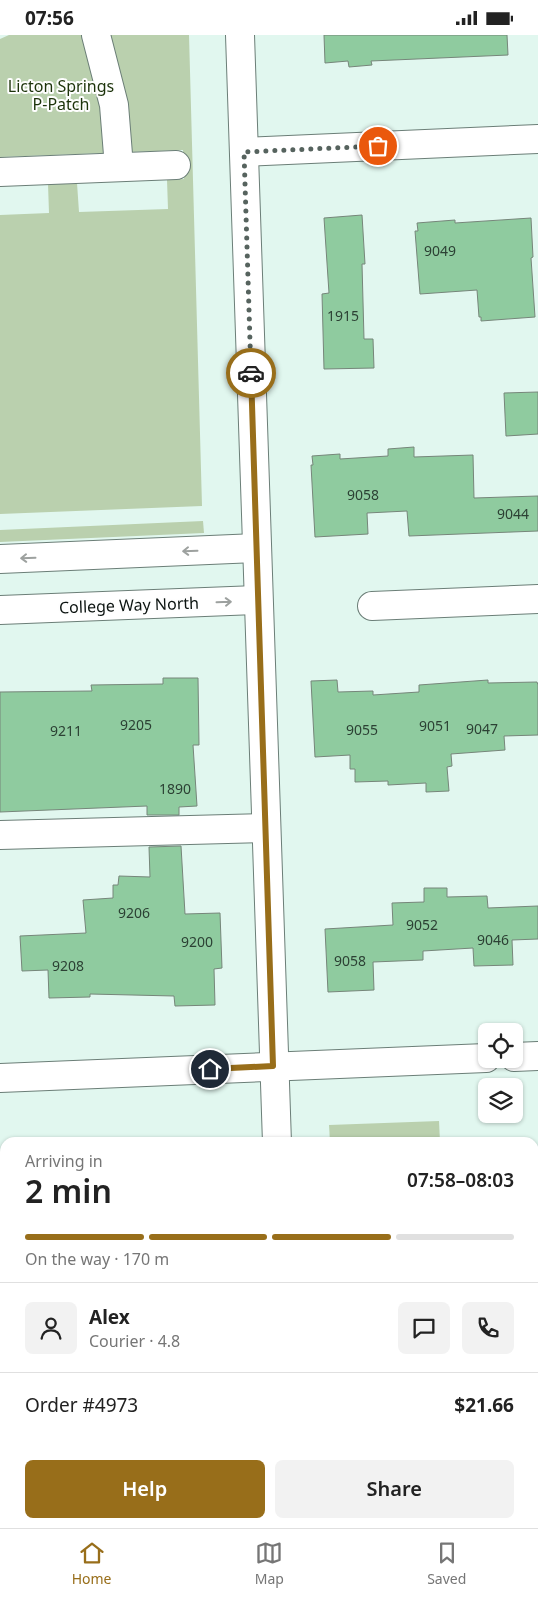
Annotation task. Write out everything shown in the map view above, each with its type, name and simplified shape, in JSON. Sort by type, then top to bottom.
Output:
[{"type":"street","points":[[96,35],[114,105],[119,167]]},
{"type":"street","points":[[240,35],[277,1137]]},
{"type":"street","points":[[244,152],[538,139]]},
{"type":"street","points":[[0,172],[176,165]]},
{"type":"street","points":[[0,559],[257,548]]},
{"type":"street","points":[[372,606],[538,599]]},
{"type":"street","name":"College Way North","points":[[0,610],[258,600]]},
{"type":"street","points":[[0,835],[265,828]]},
{"type":"street","points":[[523,1057],[538,1056]]},
{"type":"street","points":[[0,1078],[478,1058]]},
{"type":"green space","name":"Licton Springs P-Patch","points":[[9,35],[189,35],[202,506],[0,514],[0,215],[49,213],[48,184],[77,183],[79,212],[168,209],[167,180],[184,179],[183,150],[0,157],[0,39]]},
{"type":"green space","points":[[203,521],[204,533],[0,542],[0,530]]},
{"type":"green space","points":[[439,1121],[440,1137],[330,1137],[329,1125]]},
{"type":"building","points":[[324,35],[507,35],[508,55],[371,61],[372,65],[349,67],[348,61],[325,63]]},
{"type":"building","points":[[362,215],[365,264],[362,264],[364,339],[373,339],[374,368],[324,369],[322,294],[329,293],[324,218]]},
{"type":"building","points":[[531,218],[533,257],[531,258],[535,317],[481,321],[477,290],[420,294],[415,231],[418,231],[417,223],[455,220],[455,223]]},
{"type":"building","points":[[538,392],[538,434],[506,436],[504,393]]},
{"type":"building","points":[[414,447],[414,457],[473,455],[474,498],[538,496],[538,531],[409,536],[407,511],[367,513],[368,534],[315,537],[312,456],[340,454],[340,459],[388,456],[388,449]]},
{"type":"building","points":[[163,678],[198,678],[199,745],[193,745],[197,806],[179,807],[179,815],[147,815],[147,806],[0,812],[0,692],[92,691],[91,685],[163,684]]},
{"type":"building","points":[[337,680],[338,692],[373,691],[373,695],[419,692],[419,685],[488,680],[488,683],[537,682],[538,735],[504,736],[505,750],[451,754],[452,766],[447,767],[449,791],[426,792],[426,783],[388,785],[388,781],[355,782],[355,769],[350,769],[350,755],[315,757],[311,681]]},
{"type":"building","points":[[181,846],[185,914],[220,913],[222,968],[214,969],[215,1005],[175,1006],[174,996],[90,994],[90,997],[49,998],[48,970],[22,971],[20,936],[86,933],[83,900],[113,898],[113,885],[118,885],[119,876],[150,877],[149,847]]},
{"type":"building","points":[[424,888],[447,888],[447,897],[487,896],[488,908],[538,906],[538,939],[512,940],[513,965],[474,966],[473,948],[423,951],[423,960],[373,962],[374,990],[328,992],[325,929],[393,925],[392,903],[424,902]]},
{"type":"way so far","points":[[251,373],[244,152],[378,146]]},
{"type":"route","points":[[210,1069],[273,1066],[251,373]]}]
